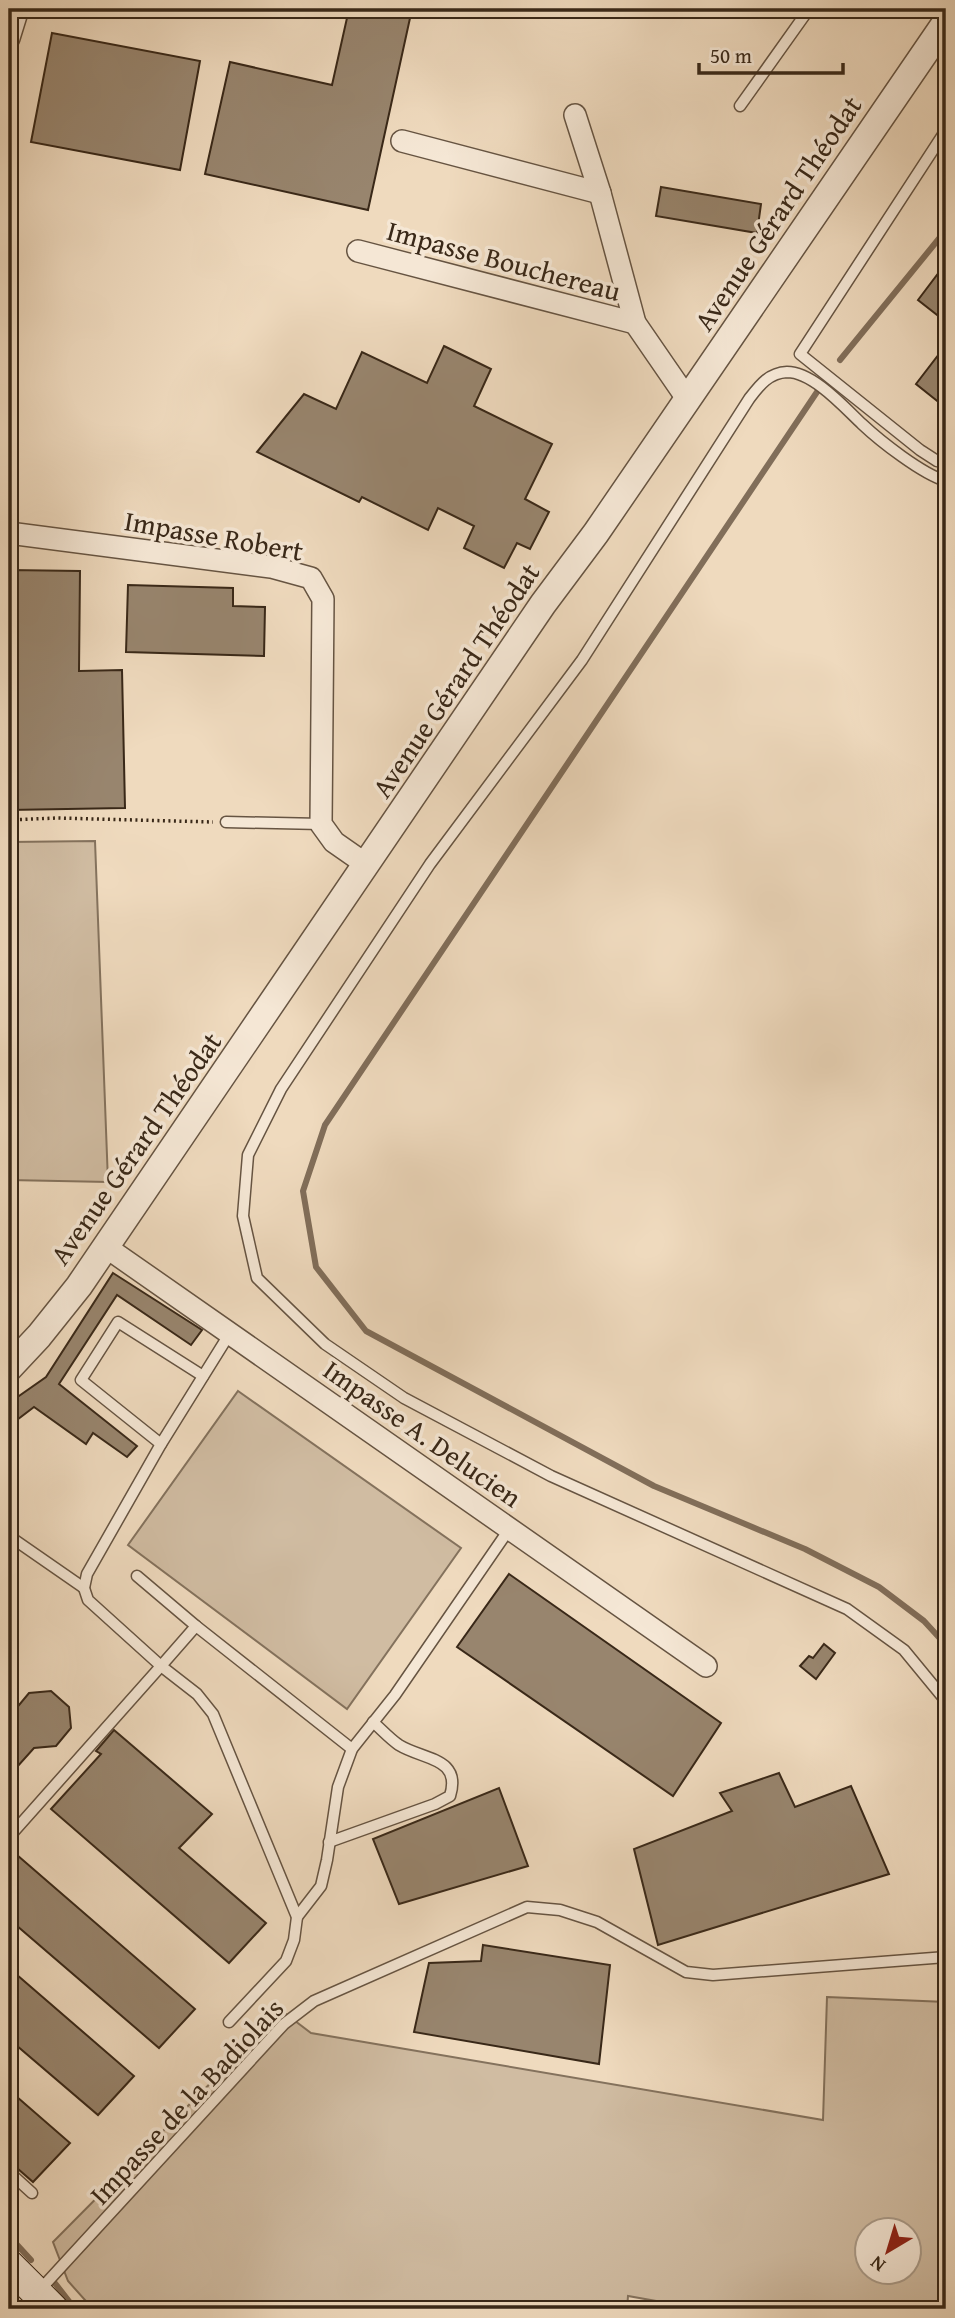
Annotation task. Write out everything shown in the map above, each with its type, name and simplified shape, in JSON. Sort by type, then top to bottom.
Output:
[{"type":"main road","points":[[9,2265],[45,2301]]},
{"type":"street","points":[[9,38],[18,9]]},
{"type":"street","name":"Avenue Gérard Théodat","points":[[9,1368],[79,1286],[543,604],[596,533],[946,22]]},
{"type":"street","name":"Impasse Bouchereau","points":[[575,115],[600,192],[635,323],[688,400]]},
{"type":"street","points":[[402,141],[600,192]]},
{"type":"street","name":"Impasse Bouchereau","points":[[358,251],[635,323]]},
{"type":"street","name":"Impasse Robert","points":[[9,533],[271,567],[311,578],[323,598],[321,824]]},
{"type":"street","points":[[321,824],[334,842],[367,864]]},
{"type":"street","name":"Impasse A. Delucien","points":[[106,1247],[706,1666]]},
{"type":"lane","points":[[740,106],[809,9]]},
{"type":"lane","points":[[946,130],[800,354],[920,450],[937,461],[946,463]]},
{"type":"lane","points":[[946,481],[932,477],[808,379],[788,372],[766,379],[749,399],[582,660],[430,864],[281,1089],[248,1155],[243,1216],[257,1278],[325,1344],[404,1398],[551,1476],[847,1609],[904,1650],[946,1700]]},
{"type":"lane","points":[[226,822],[321,824]]},
{"type":"lane","points":[[161,1444],[81,1380],[118,1322],[204,1376]]},
{"type":"lane","points":[[229,2022],[286,1961],[294,1940],[297,1917],[213,1714],[197,1694],[161,1666],[88,1600],[84,1587],[92,1562],[230,1333]]},
{"type":"lane","points":[[297,1917],[321,1886],[338,1787],[352,1749],[510,1528]]},
{"type":"lane","points":[[9,1536],[84,1587]]},
{"type":"lane","points":[[137,1576],[352,1749]]},
{"type":"lane","points":[[9,1837],[196,1626]]},
{"type":"lane","points":[[329,1842],[435,1804],[450,1796],[454,1783],[451,1772],[443,1764],[398,1744],[373,1722]]},
{"type":"lane","name":"Impasse de la Badiolais","points":[[45,2301],[285,2024],[314,2001],[527,1907],[560,1910],[597,1922],[686,1972],[713,1975],[946,1957]]},
{"type":"lane","points":[[9,2172],[33,2193]]},
{"type":"path","points":[[9,820],[57,818],[226,822]]},
{"type":"shaded area","points":[[95,841],[108,1182],[9,1180],[9,842]]},
{"type":"shaded area","points":[[238,1391],[461,1548],[347,1709],[128,1545]]},
{"type":"shaded area","points":[[827,1997],[946,2002],[946,2309],[701,2309],[628,2296],[627,2309],[93,2309],[68,2281],[53,2242],[282,2011],[311,2033],[823,2120]]},
{"type":"building","points":[[349,9],[412,9],[368,210],[205,174],[230,62],[332,85]]},
{"type":"building","points":[[52,33],[200,61],[180,170],[31,142]]},
{"type":"building","points":[[661,187],[761,204],[757,233],[656,216]]},
{"type":"building","points":[[946,263],[946,322],[918,300]]},
{"type":"building","points":[[946,345],[946,408],[916,384]]},
{"type":"building","points":[[444,346],[491,369],[474,406],[552,444],[525,499],[549,512],[530,549],[517,543],[504,568],[464,548],[474,526],[438,508],[428,530],[362,497],[359,502],[257,452],[304,394],[336,409],[362,352],[427,383]]},
{"type":"building","points":[[9,570],[80,571],[79,671],[122,670],[125,808],[9,810]]},
{"type":"building","points":[[128,585],[233,588],[233,606],[265,607],[264,656],[126,652]]},
{"type":"building","points":[[113,1273],[202,1330],[191,1345],[117,1295],[59,1384],[137,1446],[127,1457],[93,1433],[86,1444],[34,1407],[9,1426],[9,1403],[46,1377]]},
{"type":"building","points":[[509,1574],[721,1723],[673,1796],[457,1647]]},
{"type":"building","points":[[824,1644],[835,1653],[816,1679],[800,1666],[809,1656],[813,1658]]},
{"type":"building","points":[[51,1691],[69,1707],[71,1728],[56,1746],[34,1748],[9,1776],[9,1741],[16,1733],[14,1711],[29,1693]]},
{"type":"building","points":[[114,1730],[212,1814],[179,1848],[266,1923],[229,1963],[51,1809],[101,1754],[96,1751]]},
{"type":"building","points":[[779,1773],[795,1807],[851,1786],[889,1874],[658,1945],[634,1849],[732,1811],[720,1793]]},
{"type":"building","points":[[499,1788],[528,1866],[399,1904],[373,1839]]},
{"type":"building","points":[[17,1855],[195,2009],[159,2048],[9,1919],[9,1864]]},
{"type":"building","points":[[483,1945],[610,1965],[599,2064],[414,2032],[429,1963],[481,1961]]},
{"type":"building","points":[[9,1968],[134,2076],[98,2115],[9,2039]]},
{"type":"building","points":[[9,2090],[70,2143],[33,2182],[9,2161]]},
{"type":"waterway","points":[[840,360],[946,230]]},
{"type":"waterway","points":[[819,389],[325,1125],[303,1191],[316,1267],[366,1331],[654,1486],[805,1549],[879,1587],[924,1621],[946,1645]]},
{"type":"waterway","points":[[9,2236],[31,2260]]},
{"type":"waterway","points":[[54,2282],[75,2309]]}]
